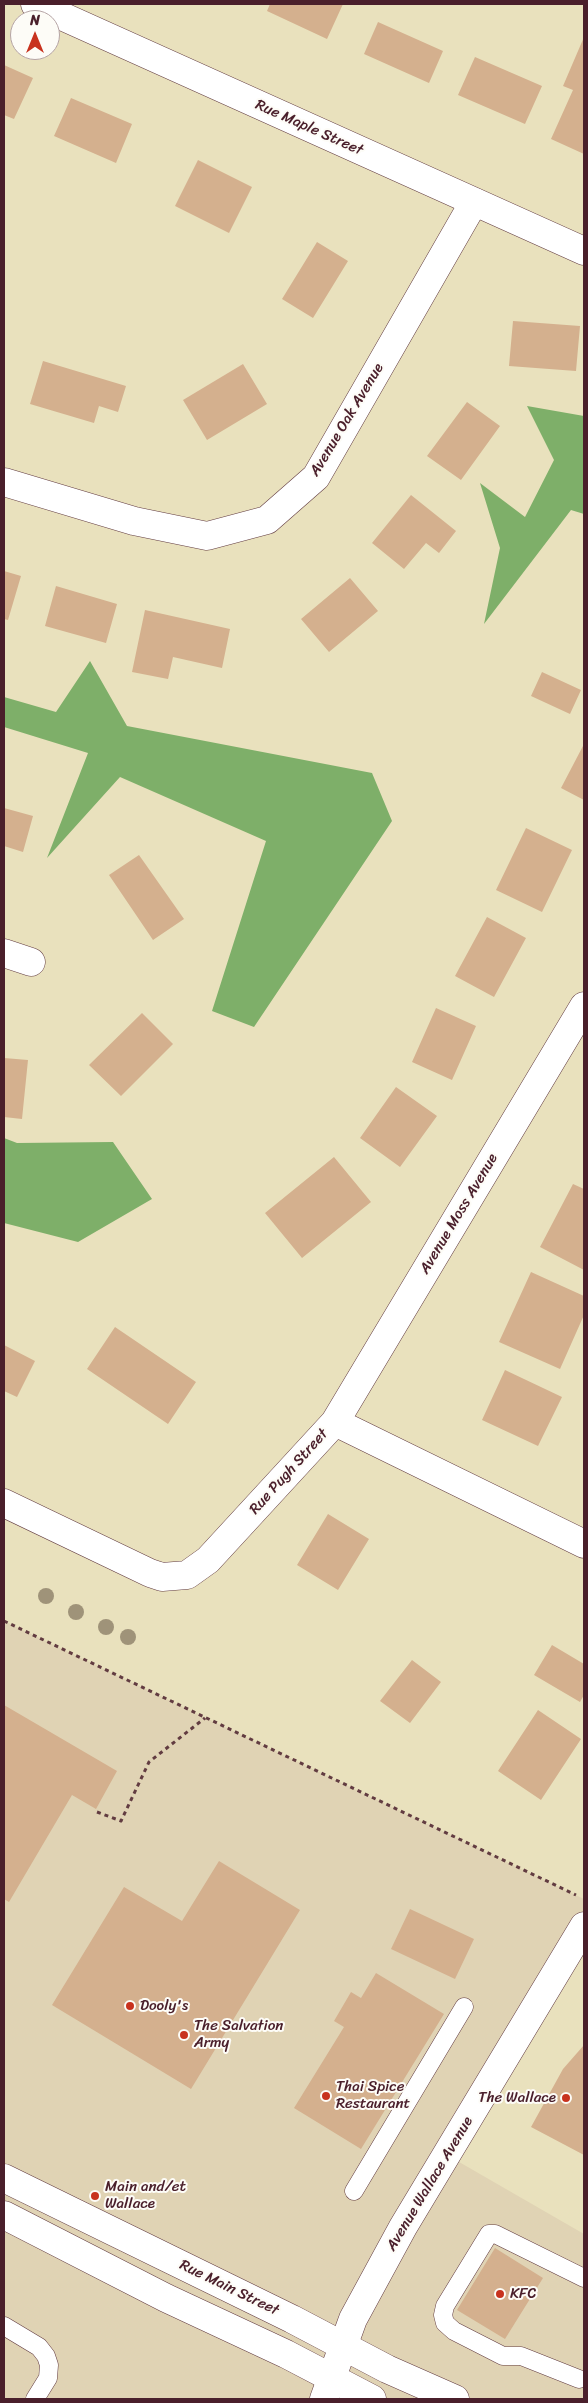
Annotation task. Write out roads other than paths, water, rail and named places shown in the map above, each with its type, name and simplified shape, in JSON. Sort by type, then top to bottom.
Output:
[{"type":"street","name":"Rue Maple Street","points":[[35,4],[584,251]]},
{"type":"street","name":"Avenue Oak Avenue","points":[[4,482],[134,521],[207,536],[267,520],[316,477],[474,202]]},
{"type":"street","points":[[4,953],[31,962]]},
{"type":"street","name":"Avenue Moss Avenue","points":[[335,1422],[584,1006]]},
{"type":"street","name":"Rue Pugh Street","points":[[4,1502],[150,1573],[174,1577],[187,1575],[208,1560],[335,1422],[584,1544]]},
{"type":"street","name":"Avenue Wallace Avenue","points":[[327,2389],[353,2319],[403,2227],[584,1926]]},
{"type":"street","name":"Rue Main Street","points":[[4,2178],[455,2399]]},
{"type":"street","points":[[4,2215],[166,2298],[286,2354],[327,2389],[372,2399]]},
{"type":"lane","points":[[354,2191],[464,2007]]},
{"type":"lane","points":[[579,2379],[521,2356],[503,2356],[454,2331],[445,2323],[443,2315],[444,2306],[489,2234],[495,2234],[584,2278]]},
{"type":"lane","points":[[4,2326],[39,2347],[46,2356],[49,2365],[48,2378],[36,2399]]},
{"type":"place","name":"Dooly's","points":[[130,2006]]},
{"type":"place","name":"The Salvation Army","points":[[184,2035]]},
{"type":"place","name":"Thai Spice Restaurant","points":[[326,2096]]},
{"type":"place","name":"The Wallace","points":[[566,2098]]},
{"type":"place","name":"Main and/et Wallace","points":[[95,2196]]},
{"type":"place","name":"KFC","points":[[500,2294]]}]
